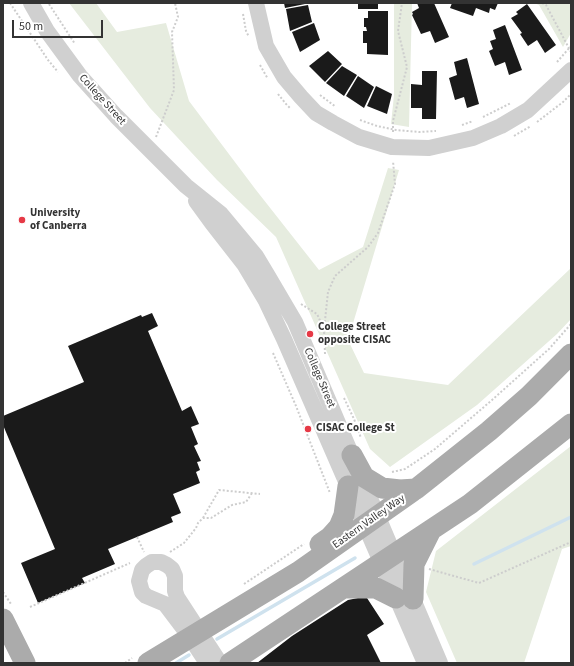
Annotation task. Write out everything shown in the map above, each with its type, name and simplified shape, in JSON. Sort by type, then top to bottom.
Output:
[{"type":"main road","name":"Eastern Valley Way","points":[[148,663],[298,572],[416,489],[529,396],[571,354]]},
{"type":"main road","points":[[230,663],[346,588],[470,504],[571,424]]},
{"type":"main road","points":[[357,448],[364,477],[382,488],[400,490],[416,489]]},
{"type":"main road","points":[[298,572],[308,554],[330,537],[339,527],[344,515],[340,492]]},
{"type":"main road","points":[[346,588],[376,588],[405,599],[414,564],[430,532]]},
{"type":"main road","points":[[3,619],[25,663]]},
{"type":"street","name":"College Street","points":[[31,3],[47,31],[80,76],[116,116],[186,186],[221,214],[256,256],[295,322],[357,448],[371,521],[405,599],[440,663]]},
{"type":"street","points":[[249,6],[266,46],[284,77],[300,97],[316,112],[333,124],[391,156],[473,138],[501,126],[528,110],[571,70]]},
{"type":"street","name":"College Street","points":[[186,186],[256,282],[284,339],[340,492],[371,521]]},
{"type":"street","name":"College Street","points":[[405,599],[425,663]]},
{"type":"street","points":[[195,634],[207,663]]},
{"type":"street","points":[[195,634],[220,663]]},
{"type":"path","points":[[10,3],[48,60],[63,77]]},
{"type":"path","points":[[155,139],[174,90],[172,32],[178,17],[174,3]]},
{"type":"path","points":[[326,358],[324,350],[324,330],[328,292],[335,276],[368,247],[378,233],[395,184],[391,156],[393,121],[408,67],[398,31],[402,3]]},
{"type":"path","points":[[542,3],[546,4],[570,47],[571,52]]},
{"type":"path","points":[[249,6],[246,31],[249,38]]},
{"type":"path","points":[[554,66],[570,47]]},
{"type":"path","points":[[257,58],[263,72],[272,85]]},
{"type":"path","points":[[3,88],[3,96]]},
{"type":"path","points":[[276,91],[286,104],[297,114]]},
{"type":"path","points":[[319,94],[340,110]]},
{"type":"path","points":[[509,139],[540,120],[571,94]]},
{"type":"path","points":[[458,126],[477,120],[512,102]]},
{"type":"path","points":[[357,119],[377,126],[393,129],[419,132],[438,131]]},
{"type":"path","points":[[391,156],[397,162]]},
{"type":"path","points":[[382,488],[387,473],[405,469],[435,449],[549,349],[571,324]]},
{"type":"path","points":[[273,353],[296,406],[340,492]]},
{"type":"path","points":[[341,392],[354,418],[357,448]]},
{"type":"path","points":[[203,518],[219,490],[260,494]]},
{"type":"path","points":[[414,564],[479,583],[571,542]]},
{"type":"shaded area","points":[[69,3],[96,3],[117,32],[166,23],[189,101],[319,270],[363,247],[388,168],[399,170],[348,340],[364,373],[448,385],[571,268],[571,319],[557,334],[477,405],[390,467],[370,449],[276,237],[217,180],[150,108]]},
{"type":"shaded area","points":[[394,3],[412,3],[409,127],[391,124],[394,95]]},
{"type":"shaded area","points":[[534,3],[571,3],[571,33],[563,47],[539,5]]},
{"type":"shaded area","points":[[571,446],[571,546],[562,549],[524,663],[457,663],[426,592],[436,551]]},
{"type":"building","points":[[284,3],[305,3],[305,4],[285,8]]},
{"type":"building","points":[[358,3],[378,3],[378,9],[358,9]]},
{"type":"building","points":[[417,3],[434,3],[449,37],[435,43],[430,31],[421,34],[412,15],[412,12],[419,8]]},
{"type":"building","points":[[452,3],[498,3],[495,10],[490,8],[489,13],[476,8],[473,16],[450,8]]},
{"type":"building","points":[[527,4],[556,45],[545,53],[537,40],[528,46],[520,34],[522,33],[511,18],[518,14],[516,12]]},
{"type":"building","points":[[308,5],[312,22],[290,31],[286,9]]},
{"type":"building","points":[[368,11],[388,11],[388,55],[367,54],[367,43],[363,43],[363,31],[367,31],[366,27],[364,27],[364,18],[368,18]]},
{"type":"building","points":[[314,23],[320,40],[300,52],[292,32]]},
{"type":"building","points":[[505,25],[522,70],[509,75],[505,62],[495,66],[489,51],[493,49],[490,41],[496,39],[493,30]]},
{"type":"building","points":[[328,51],[342,64],[325,82],[309,66]]},
{"type":"building","points":[[467,58],[479,104],[467,108],[464,97],[455,100],[449,78],[457,75],[454,62]]},
{"type":"building","points":[[342,66],[357,75],[344,96],[326,83]]},
{"type":"building","points":[[422,71],[437,71],[436,119],[422,119],[422,108],[411,108],[411,84],[422,85]]},
{"type":"building","points":[[358,76],[374,87],[364,108],[346,96]]},
{"type":"building","points":[[376,86],[392,94],[387,114],[367,106]]},
{"type":"building","points":[[152,313],[158,326],[148,331],[182,411],[191,406],[199,424],[191,427],[198,444],[194,446],[201,461],[197,462],[200,470],[196,472],[200,483],[173,494],[181,513],[171,517],[173,522],[108,549],[115,564],[82,578],[85,583],[38,603],[21,563],[55,549],[3,425],[3,416],[84,382],[68,346],[141,315],[142,317]]},
{"type":"building","points":[[367,598],[384,624],[367,635],[381,663],[257,663],[292,636],[348,600]]},
{"type":"waterway","points":[[474,564],[571,517]]},
{"type":"waterway","points":[[217,639],[355,558]]},
{"type":"waterway","points":[[176,663],[189,655]]},
{"type":"place","name":"University of Canberra","points":[[22,220]]},
{"type":"place","name":"College Street opposite CISAC","points":[[310,334]]},
{"type":"place","name":"CISAC College St","points":[[308,429]]}]
